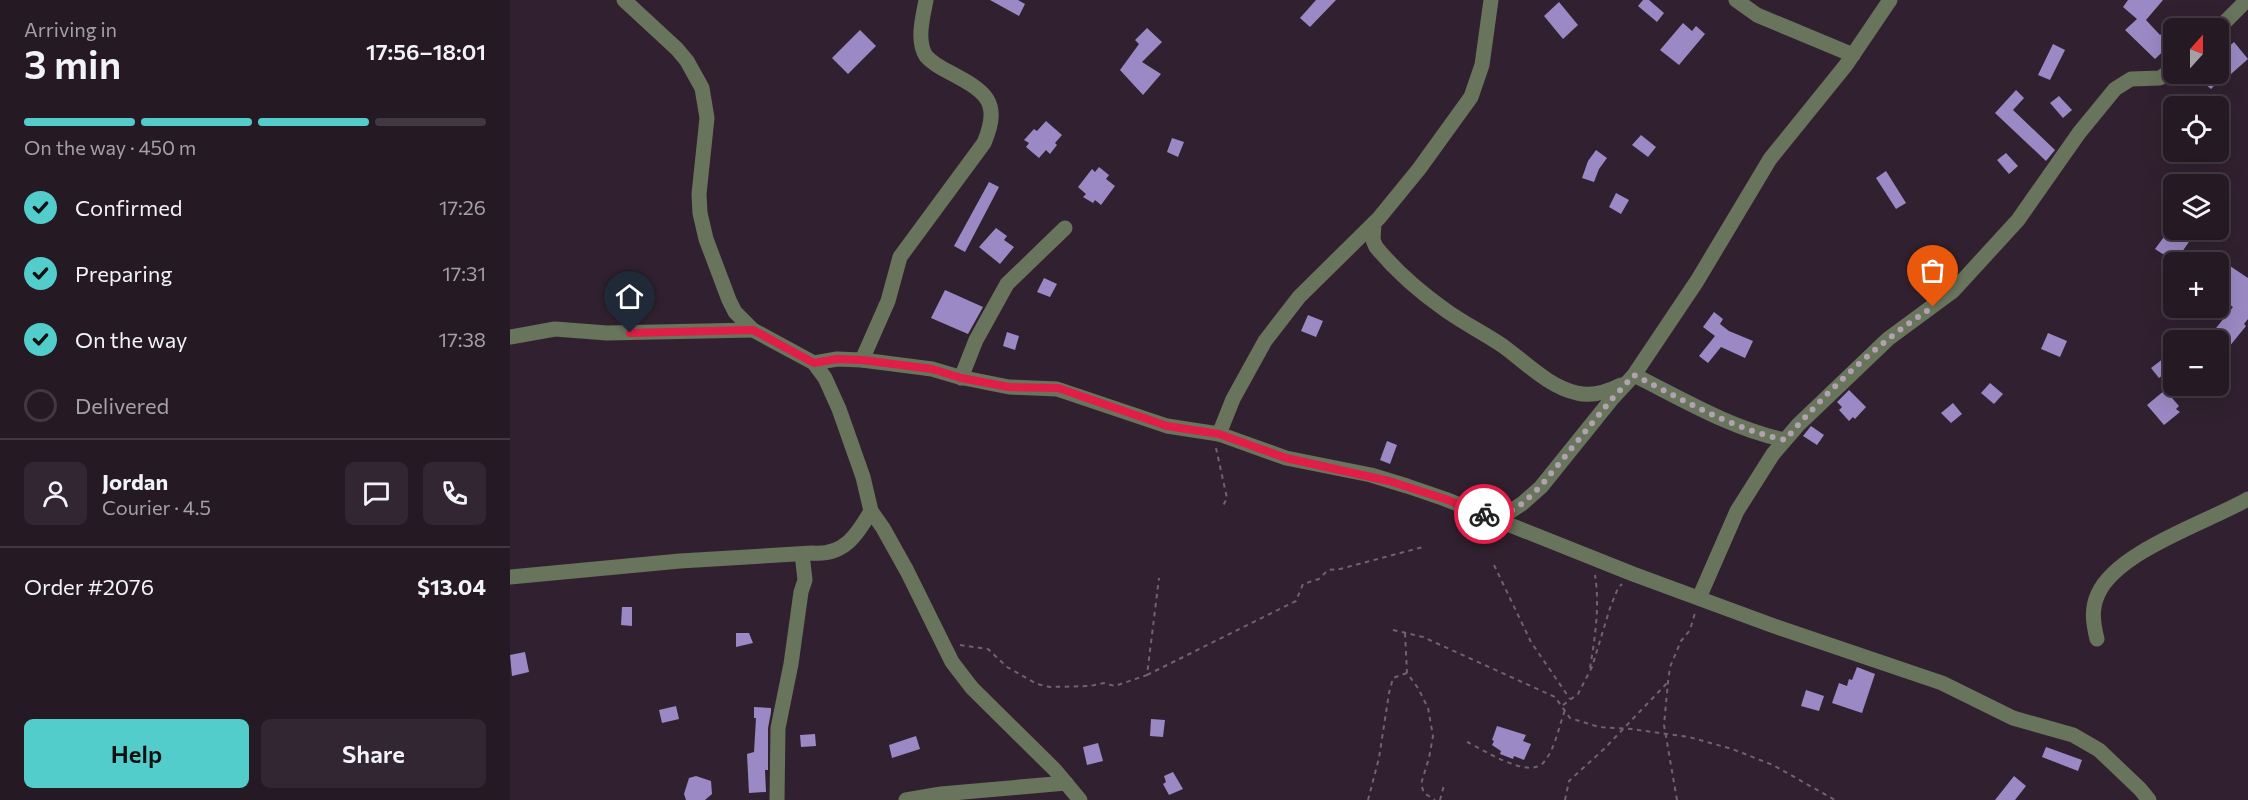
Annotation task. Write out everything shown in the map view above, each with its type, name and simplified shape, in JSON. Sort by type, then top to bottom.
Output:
[{"type":"street","points":[[624,0],[677,49],[687,61],[702,88],[707,118],[699,194],[703,228],[729,300],[744,323],[814,363],[830,385]]},
{"type":"street","points":[[862,360],[888,301],[900,257],[984,143],[993,115],[989,100],[981,90],[942,69],[926,55],[921,37],[926,0]]},
{"type":"street","points":[[1219,434],[1238,389],[1270,333],[1324,270],[1374,223],[1419,169],[1472,97],[1482,65],[1491,0]]},
{"type":"street","points":[[1736,0],[1757,15],[1853,55]]},
{"type":"street","points":[[1498,520],[1523,503],[1540,487],[1631,379],[1697,281],[1770,159],[1853,55],[1890,0]]},
{"type":"street","points":[[2229,18],[2247,0]]},
{"type":"street","points":[[1699,598],[1737,511],[1761,472],[1785,440],[1817,405],[1870,354],[1907,323],[1953,291],[2018,220],[2079,134],[2115,89],[2131,79],[2160,78],[2163,76]]},
{"type":"street","points":[[1374,223],[1373,240],[1376,247],[1413,283],[1444,309],[1551,381],[1576,393],[1591,394],[1615,388],[1631,379]]},
{"type":"street","points":[[961,378],[976,340],[1006,284],[1065,228]]},
{"type":"street","points":[[510,337],[555,329],[607,333],[753,330]]},
{"type":"street","points":[[814,363],[837,359],[862,360],[932,369],[961,378],[1009,387],[1058,388],[1167,426],[1219,434],[1286,458],[1407,486],[1774,626],[1921,675],[1965,693],[2013,718],[2073,735],[2098,750],[2149,800]]},
{"type":"street","points":[[837,359],[826,365],[825,371],[863,477],[871,511],[907,571],[942,645],[960,675],[1080,800]]},
{"type":"street","points":[[1631,379],[1727,421],[1785,440]]},
{"type":"street","points":[[2097,639],[2093,616],[2094,607],[2098,593],[2115,572],[2160,542],[2248,499]]},
{"type":"street","points":[[510,577],[680,561],[825,554],[848,543],[857,534],[871,511]]},
{"type":"street","points":[[777,800],[778,728],[805,580],[802,554]]},
{"type":"street","points":[[906,800],[941,794],[1066,783]]},
{"type":"path","points":[[1219,434],[1215,445],[1227,498],[1222,508]]},
{"type":"path","points":[[942,645],[988,649],[1007,667],[1036,684],[1050,687],[1090,686],[1104,683],[1115,686],[1147,675],[1296,601],[1304,584],[1319,579],[1328,570],[1340,569],[1423,547]]},
{"type":"path","points":[[1589,672],[1595,636],[1597,586],[1593,558]]},
{"type":"path","points":[[1494,565],[1531,642],[1570,699]]},
{"type":"path","points":[[1563,705],[1578,694],[1589,672],[1618,588],[1633,574]]},
{"type":"path","points":[[1147,675],[1159,578]]},
{"type":"path","points":[[1677,800],[1664,725],[1668,682],[1670,667],[1681,641],[1690,630],[1699,598]]},
{"type":"path","points":[[1393,630],[1423,637],[1458,655],[1555,697],[1563,705],[1570,718],[1599,727],[1624,728],[1689,738],[1732,749],[1773,765],[1835,800]]},
{"type":"path","points":[[1405,633],[1407,673],[1428,708],[1433,736],[1421,784],[1424,793],[1435,800]]},
{"type":"path","points":[[1368,800],[1379,758],[1389,693],[1394,678],[1407,673]]},
{"type":"path","points":[[1565,800],[1569,781],[1668,682]]},
{"type":"path","points":[[1467,742],[1523,769],[1537,768],[1544,762],[1565,709]]},
{"type":"path","points":[[1440,800],[1444,785]]},
{"type":"building","points":[[990,0],[1018,0],[1025,4],[1019,16]]},
{"type":"building","points":[[1316,0],[1336,0],[1310,27],[1300,18]]},
{"type":"building","points":[[1643,0],[1649,0],[1664,13],[1657,22],[1638,6]]},
{"type":"building","points":[[2128,0],[2163,0],[2146,20],[2160,35],[2163,32],[2163,51],[2155,59],[2125,30],[2137,19],[2123,7]]},
{"type":"building","points":[[1559,2],[1578,25],[1563,39],[1544,16]]},
{"type":"building","points":[[1683,23],[1692,31],[1696,26],[1705,34],[1679,65],[1660,50]]},
{"type":"building","points":[[1147,28],[1162,42],[1142,62],[1161,74],[1143,95],[1120,70],[1139,44],[1135,40]]},
{"type":"building","points":[[860,30],[876,46],[848,74],[832,58]]},
{"type":"building","points":[[2234,42],[2248,59],[2231,74],[2229,72],[2229,46]]},
{"type":"building","points":[[2053,44],[2065,50],[2050,80],[2038,75]]},
{"type":"building","points":[[2205,84],[2216,84],[2211,89]]},
{"type":"building","points":[[2016,90],[2024,98],[2013,110],[2055,150],[2046,161],[1995,113]]},
{"type":"building","points":[[2059,96],[2072,110],[2063,118],[2050,103]]},
{"type":"building","points":[[1046,121],[1062,135],[1050,154],[1046,150],[1039,158],[1026,147],[1029,143],[1024,140]]},
{"type":"building","points":[[1641,135],[1656,147],[1648,157],[1632,145]]},
{"type":"building","points":[[1172,138],[1184,142],[1178,157],[1167,152]]},
{"type":"building","points":[[1596,150],[1607,158],[1594,182],[1582,178],[1588,161]]},
{"type":"building","points":[[2006,153],[2018,166],[2009,174],[1997,160]]},
{"type":"building","points":[[1099,167],[1109,175],[1106,179],[1115,186],[1101,205],[1095,200],[1093,203],[1083,197],[1086,194],[1078,187],[1092,169],[1095,172]]},
{"type":"building","points":[[1886,171],[1906,203],[1896,209],[1876,178]]},
{"type":"building","points":[[989,182],[999,187],[965,252],[954,246]]},
{"type":"building","points":[[1616,193],[1629,200],[1621,214],[1609,207]]},
{"type":"building","points":[[996,228],[1007,236],[1004,240],[1014,247],[1000,264],[979,247]]},
{"type":"building","points":[[2163,238],[2163,240],[2190,240],[2182,252],[2163,252],[2163,254],[2155,249]]},
{"type":"building","points":[[2229,265],[2248,278],[2248,319],[2244,324],[2246,326],[2229,347],[2229,330],[2214,330],[2224,318],[2229,318],[2229,312],[2233,307],[2229,304]]},
{"type":"building","points":[[1044,278],[1057,284],[1050,297],[1037,292]]},
{"type":"building","points":[[945,290],[983,307],[968,334],[931,318]]},
{"type":"building","points":[[1714,312],[1723,319],[1720,324],[1729,331],[1753,341],[1745,358],[1721,347],[1708,363],[1699,356],[1715,336],[1703,327]]},
{"type":"building","points":[[1308,315],[1323,321],[1316,337],[1301,331]]},
{"type":"building","points":[[1007,332],[1019,336],[1015,350],[1003,346]]},
{"type":"building","points":[[2048,333],[2067,341],[2060,357],[2041,349]]},
{"type":"building","points":[[2163,359],[2163,375],[2159,378],[2151,368]]},
{"type":"building","points":[[1990,383],[2003,394],[1994,404],[1981,393]]},
{"type":"building","points":[[1849,390],[1866,407],[1855,419],[1853,417],[1849,421],[1839,410],[1842,407],[1837,402]]},
{"type":"building","points":[[2163,392],[2163,396],[2170,396],[2179,406],[2176,409],[2180,412],[2164,425],[2147,405]]},
{"type":"building","points":[[1953,403],[1962,414],[1951,423],[1941,413]]},
{"type":"building","points":[[1811,426],[1824,435],[1817,445],[1803,436]]},
{"type":"building","points":[[1387,441],[1397,445],[1390,464],[1380,460]]},
{"type":"building","points":[[622,607],[632,607],[632,626],[621,625]]},
{"type":"building","points":[[736,633],[749,633],[753,643],[736,647]]},
{"type":"building","points":[[525,652],[529,672],[512,676],[510,655]]},
{"type":"building","points":[[1857,667],[1875,674],[1862,713],[1832,703],[1839,683],[1847,686]]},
{"type":"building","points":[[1806,690],[1824,696],[1819,711],[1801,706]]},
{"type":"building","points":[[676,706],[679,719],[662,723],[659,710]]},
{"type":"building","points":[[754,707],[771,708],[768,728],[768,770],[765,770],[766,792],[749,793],[747,754],[754,752],[756,718],[754,718]]},
{"type":"building","points":[[1151,719],[1165,720],[1163,737],[1150,736]]},
{"type":"building","points":[[1497,726],[1526,735],[1523,741],[1531,744],[1524,760],[1500,754],[1501,751],[1492,745]]},
{"type":"building","points":[[815,734],[816,746],[801,747],[800,735]]},
{"type":"building","points":[[916,736],[920,749],[892,758],[889,745]]},
{"type":"building","points":[[1098,743],[1103,761],[1087,765],[1083,747]]},
{"type":"building","points":[[2046,747],[2082,760],[2078,771],[2042,757]]},
{"type":"building","points":[[1173,772],[1183,789],[1169,795],[1163,784],[1166,782],[1164,776]]},
{"type":"building","points":[[696,776],[711,781],[712,794],[705,800],[686,800],[684,794],[689,778]]},
{"type":"building","points":[[2014,776],[2026,786],[2015,800],[1995,800]]},
{"type":"way so far","points":[[1484,514],[1498,520],[1532,495],[1634,375],[1727,421],[1785,440],[1817,405],[1870,354],[1907,323],[1933,307]]},
{"type":"route","points":[[630,333],[753,330],[814,363],[837,359],[862,360],[932,369],[961,378],[1009,387],[1058,388],[1167,426],[1219,434],[1286,458],[1371,476],[1484,514]]}]
